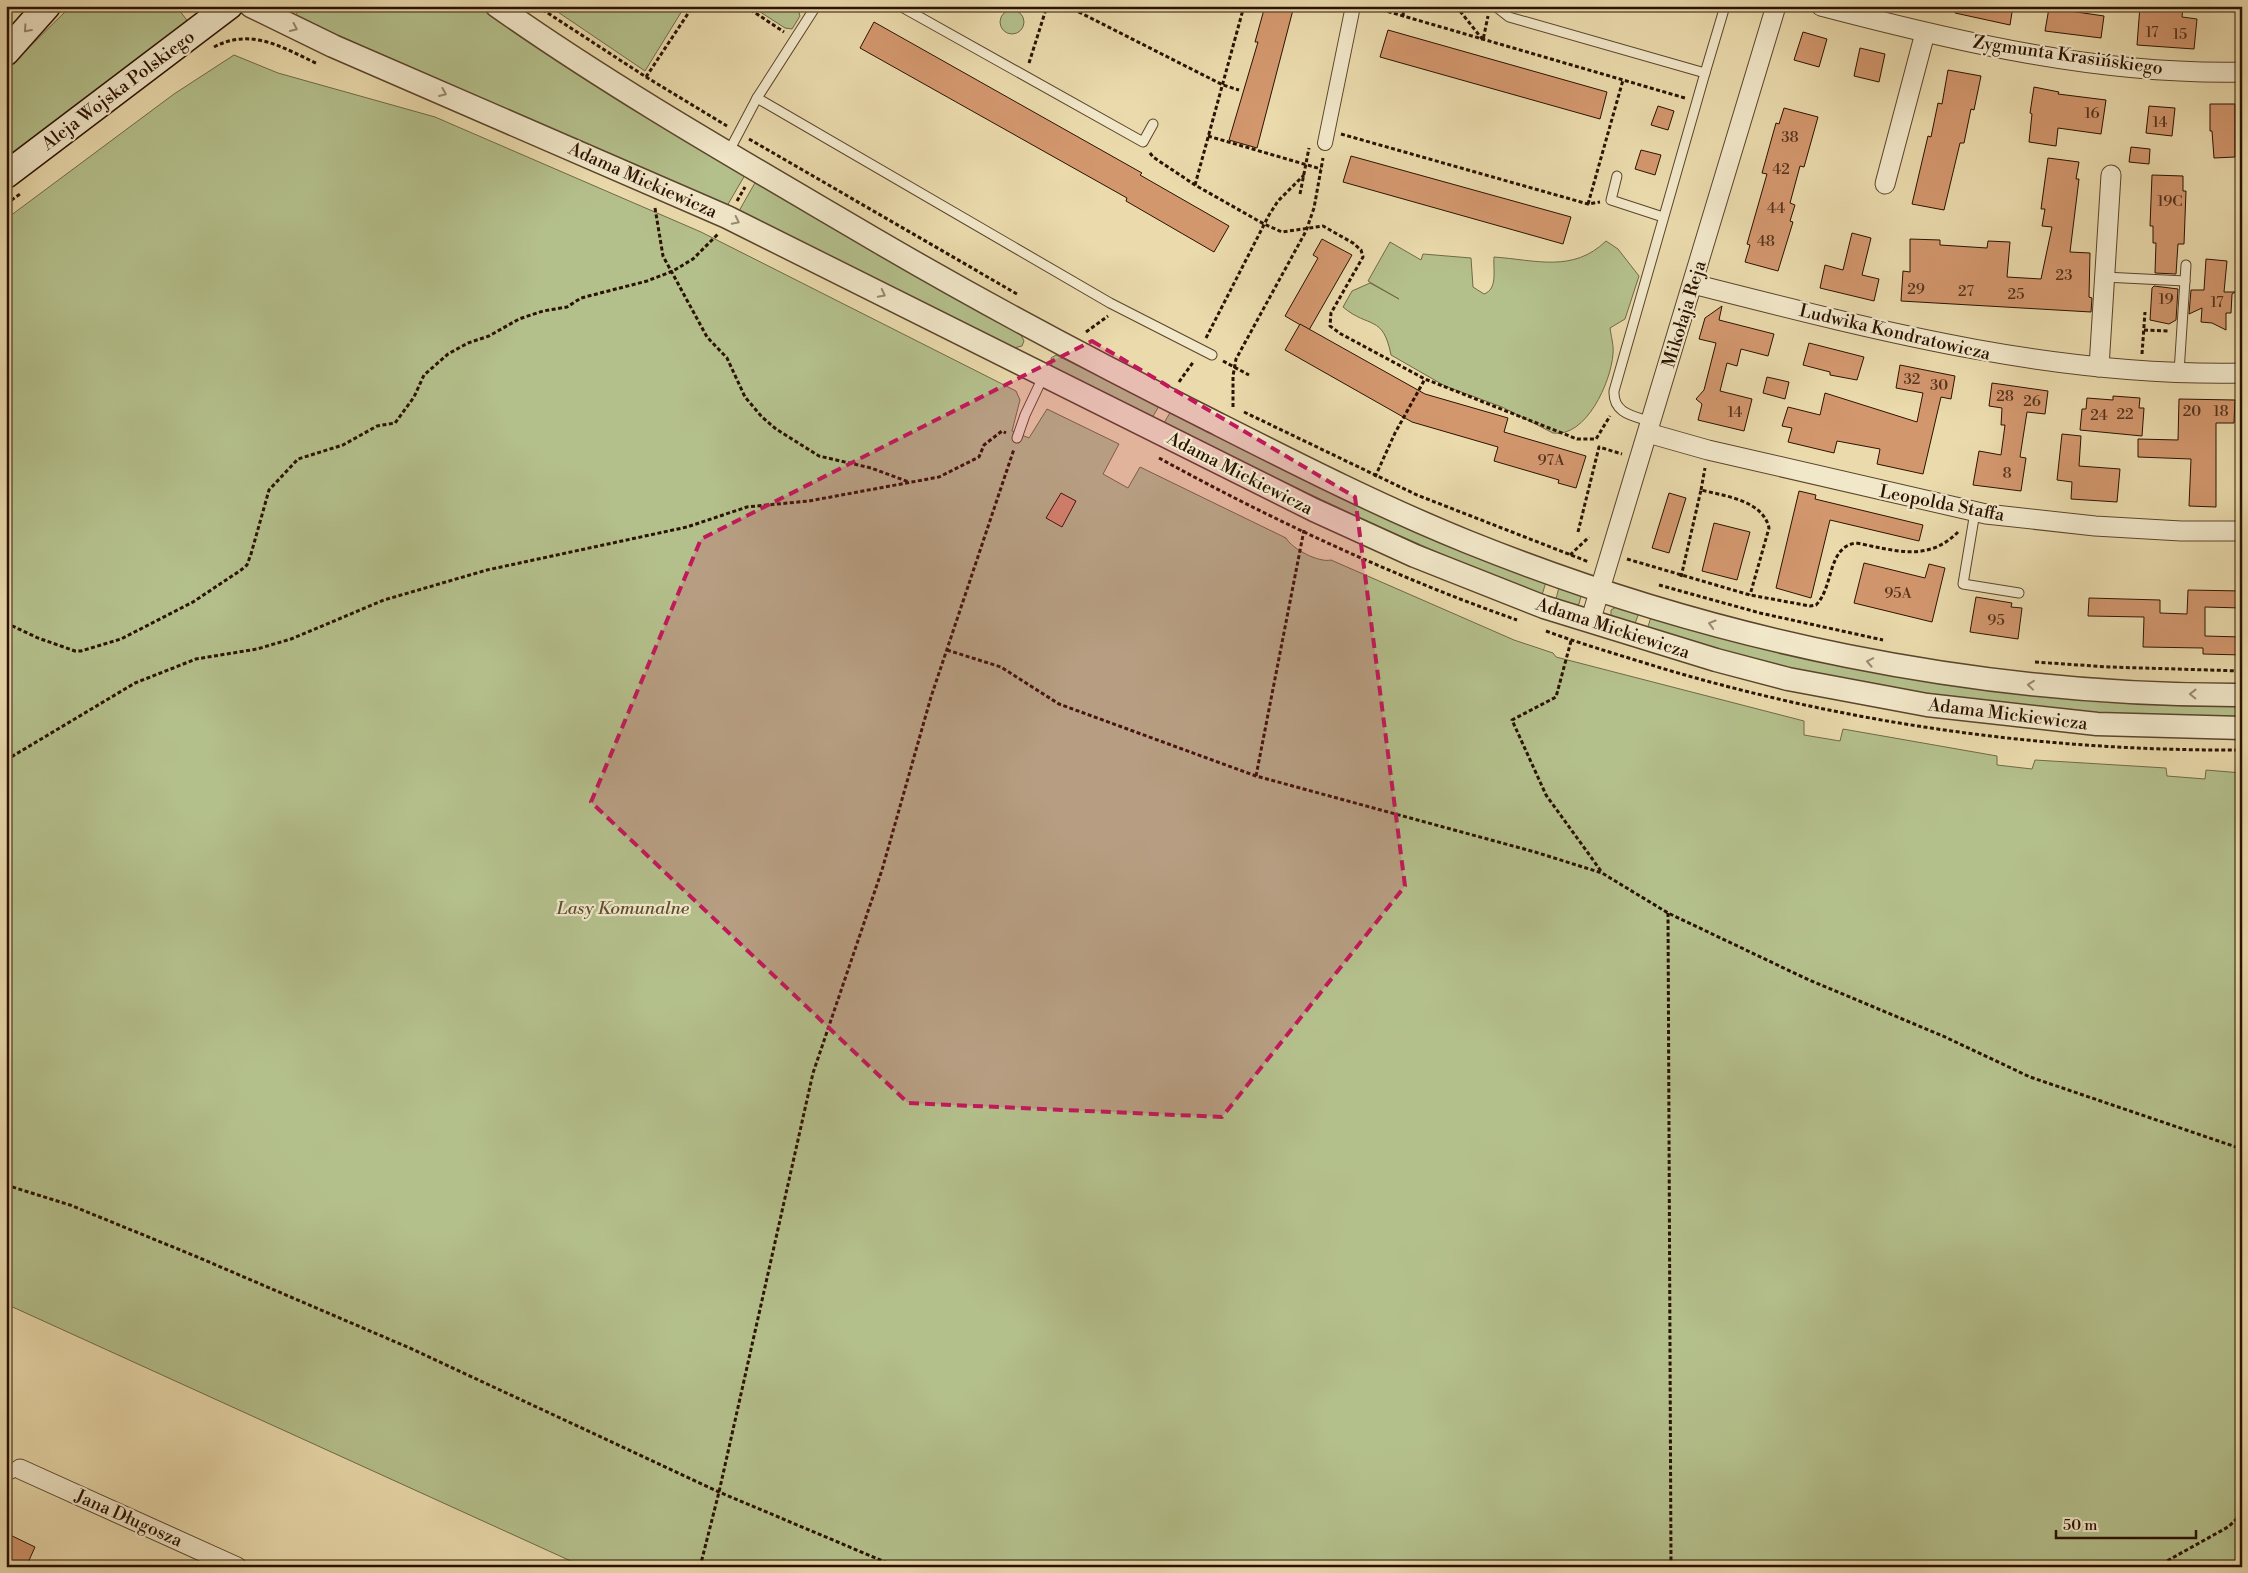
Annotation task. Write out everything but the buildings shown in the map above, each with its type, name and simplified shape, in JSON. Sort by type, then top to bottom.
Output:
[{"type":"main road","points":[[6,52],[47,6]]},
{"type":"main road","name":"Aleja Wojska Polskiego","points":[[6,175],[229,6]]},
{"type":"street","name":"Adama Mickiewicza","points":[[251,6],[316,38],[727,217],[1272,490],[1368,535],[1500,590],[1590,622],[1698,655],[1779,676],[1927,705],[2097,724],[2242,728]]},
{"type":"street","name":"Adama Mickiewicza","points":[[496,6],[622,90],[755,170],[1046,338],[1366,497],[1475,544],[1600,590],[1731,630],[1902,668],[2082,690],[2242,695]]},
{"type":"street","points":[[1327,137],[1353,6]]},
{"type":"street","name":"Mikołaja Reja","points":[[1590,622],[1610,562],[1776,6]]},
{"type":"street","name":"Zygmunta Krasińskiego","points":[[1821,6],[1925,33],[2109,65],[2189,72],[2242,72]]},
{"type":"street","points":[[1885,184],[1925,33]]},
{"type":"street","points":[[2099,367],[2110,175]]},
{"type":"street","name":"Ludwika Kondratowicza","points":[[1693,284],[1878,331],[1999,355],[2099,367],[2180,372],[2242,373]]},
{"type":"street","points":[[1037,371],[1046,338]]},
{"type":"street","name":"Leopolda Staffa","points":[[1650,428],[1708,450],[1971,511],[2095,526],[2181,531],[2242,531]]},
{"type":"street","name":"Jana Długosza","points":[[13,1473],[237,1567]]},
{"type":"lane","points":[[728,153],[758,98],[816,6]]},
{"type":"lane","points":[[900,6],[1143,142],[1153,124]]},
{"type":"lane","points":[[1495,6],[1510,17],[1706,73]]},
{"type":"lane","points":[[1650,428],[1617,406],[1614,391],[1725,6]]},
{"type":"lane","points":[[758,98],[1120,308],[1212,356]]},
{"type":"lane","points":[[1617,176],[1611,200],[1663,217]]},
{"type":"lane","points":[[2180,372],[2186,265]]},
{"type":"lane","points":[[2104,276],[2185,281]]},
{"type":"lane","points":[[1017,438],[1037,371]]},
{"type":"lane","points":[[1971,511],[1963,584],[2019,594]]},
{"type":"path","points":[[537,6],[646,77],[739,133],[1025,299]]},
{"type":"path","points":[[646,77],[692,6]]},
{"type":"path","points":[[745,6],[795,39]]},
{"type":"path","points":[[1025,76],[1047,6]]},
{"type":"path","points":[[1067,6],[1223,85],[1239,90]]},
{"type":"path","points":[[1195,185],[1244,6]]},
{"type":"path","points":[[1369,6],[1697,101]]},
{"type":"path","points":[[1403,16],[1404,6]]},
{"type":"path","points":[[1456,6],[1483,40]]},
{"type":"path","points":[[1483,40],[1488,14],[1495,6]]},
{"type":"path","points":[[215,46],[234,39],[255,38],[269,41]]},
{"type":"path","points":[[1588,204],[1623,80]]},
{"type":"path","points":[[1208,136],[1321,169]]},
{"type":"path","points":[[1233,407],[1233,367],[1307,228],[1314,208],[1327,137]]},
{"type":"path","points":[[1300,194],[1311,144],[1327,137],[1588,204],[1611,200]]},
{"type":"path","points":[[1143,142],[1153,157],[1195,185],[1264,224],[1282,232],[1323,226],[1353,243],[1361,250],[1363,257],[1331,314],[1330,326],[1425,379],[1577,439],[1596,439]]},
{"type":"path","points":[[6,622],[38,638],[81,652],[121,639],[193,602],[247,565],[269,490],[298,459],[343,445],[376,426],[395,423],[411,401],[424,375],[448,354],[468,343],[489,336],[518,319],[543,311],[567,307],[581,298],[647,282],[693,258],[717,236],[767,149]]},
{"type":"path","points":[[1180,380],[1200,349],[1264,224],[1278,201],[1304,175]]},
{"type":"path","points":[[655,208],[663,256],[707,337],[727,358],[745,397],[776,429],[819,456],[871,468],[910,483]]},
{"type":"path","points":[[1086,332],[1120,308]]},
{"type":"path","points":[[2142,357],[2145,312]]},
{"type":"path","points":[[1077,327],[1094,336]]},
{"type":"path","points":[[2144,330],[2182,332]]},
{"type":"path","points":[[1212,356],[1249,375]]},
{"type":"path","points":[[1172,376],[1189,384]]},
{"type":"path","points":[[1375,477],[1395,433],[1425,379]]},
{"type":"path","points":[[1224,402],[1375,477],[1570,555],[1681,577],[1750,595],[1816,605],[1823,598],[1835,557],[1843,547],[1856,543],[1915,553],[1928,551],[1941,546],[1959,531],[1971,511]]},
{"type":"path","points":[[1596,439],[1617,406]]},
{"type":"path","points":[[6,760],[135,683],[196,659],[257,649],[291,639],[384,600],[487,570],[687,527],[747,506],[809,500],[939,477],[979,457],[984,445],[1002,431],[1017,438],[931,697],[882,870],[813,1073],[719,1492],[700,1567]]},
{"type":"path","points":[[1578,532],[1599,447],[1596,439]]},
{"type":"path","points":[[1599,447],[1627,456]]},
{"type":"path","points":[[1681,577],[1701,490],[1730,497],[1757,510],[1768,521],[1769,528],[1750,595]]},
{"type":"path","points":[[1256,776],[1304,530]]},
{"type":"path","points":[[1570,555],[1589,537]]},
{"type":"path","points":[[1654,584],[1760,613],[1884,640]]},
{"type":"path","points":[[1571,640],[1556,697],[1512,720],[1546,795],[1602,873]]},
{"type":"path","points":[[947,650],[1001,666],[1060,704],[1256,776],[1536,852],[1602,873],[1668,913],[1809,980],[1943,1036],[2030,1077],[2242,1150]]},
{"type":"path","points":[[2026,661],[2118,668],[2242,671]]},
{"type":"path","points":[[1668,913],[1671,1567]]},
{"type":"path","points":[[6,1185],[70,1205],[394,1342],[719,1492],[896,1567]]},
{"type":"path","points":[[2156,1567],[2228,1527],[2242,1514]]},
{"type":"highlighted area","points":[[1092,341],[1355,497],[1405,886],[1222,1117],[908,1103],[591,802],[701,539]]},
{"type":"green space","points":[[71,6],[176,6],[189,23],[6,162],[6,70]]},
{"type":"green space","points":[[304,6],[480,6],[519,34],[745,175],[727,206],[294,16]]},
{"type":"green space","points":[[549,6],[685,6],[645,71]]},
{"type":"green space","points":[[751,6],[775,6],[783,11],[786,6],[797,6],[800,16],[792,29],[785,28]]},
{"type":"green space","points":[[1012,10],[1017,11],[1023,17],[1023,27],[1017,33],[1012,34],[1007,33],[1001,27],[1000,22],[1001,17],[1007,11]]},
{"type":"green space","name":"Lasy Komunalne","points":[[234,55],[278,73],[435,117],[701,232],[1016,391],[1020,400],[1012,431],[1029,438],[1047,409],[1119,444],[1103,474],[1128,488],[1140,467],[1286,538],[1306,554],[1320,559],[1331,560],[1514,640],[1553,653],[1556,657],[1804,721],[1804,735],[1840,741],[1843,729],[1997,756],[1997,765],[2032,769],[2035,760],[2166,768],[2167,776],[2205,779],[2206,770],[2242,773],[2242,1567],[584,1567],[6,1304],[6,219],[174,94]]},
{"type":"green space","points":[[756,181],[1021,335],[1024,341],[1022,346],[1014,348],[739,211]]},
{"type":"green space","points":[[1606,241],[1618,249],[1639,276],[1625,319],[1610,328],[1613,354],[1602,393],[1586,418],[1576,427],[1565,432],[1553,433],[1502,407],[1445,386],[1391,355],[1384,333],[1379,328],[1352,314],[1343,307],[1352,291],[1370,283],[1399,299],[1368,281],[1390,242],[1421,260],[1423,254],[1471,258],[1473,287],[1484,294],[1488,292],[1493,284],[1494,257],[1539,262],[1567,261],[1593,251]]},
{"type":"green space","points":[[1056,355],[1159,406],[1152,418],[1052,367],[1051,358]]},
{"type":"green space","points":[[1171,411],[1546,582],[1542,595],[1398,535],[1164,423]]},
{"type":"green space","points":[[1559,587],[1581,596],[1579,604],[1574,606],[1556,599]]},
{"type":"green space","points":[[1618,606],[1639,613],[1634,626],[1611,616],[1611,610]]},
{"type":"green space","points":[[1651,617],[1802,657],[1894,676],[2024,692],[2111,699],[2242,705],[2242,719],[2131,715],[2022,706],[1967,700],[1858,683],[1764,663],[1647,630]]}]
